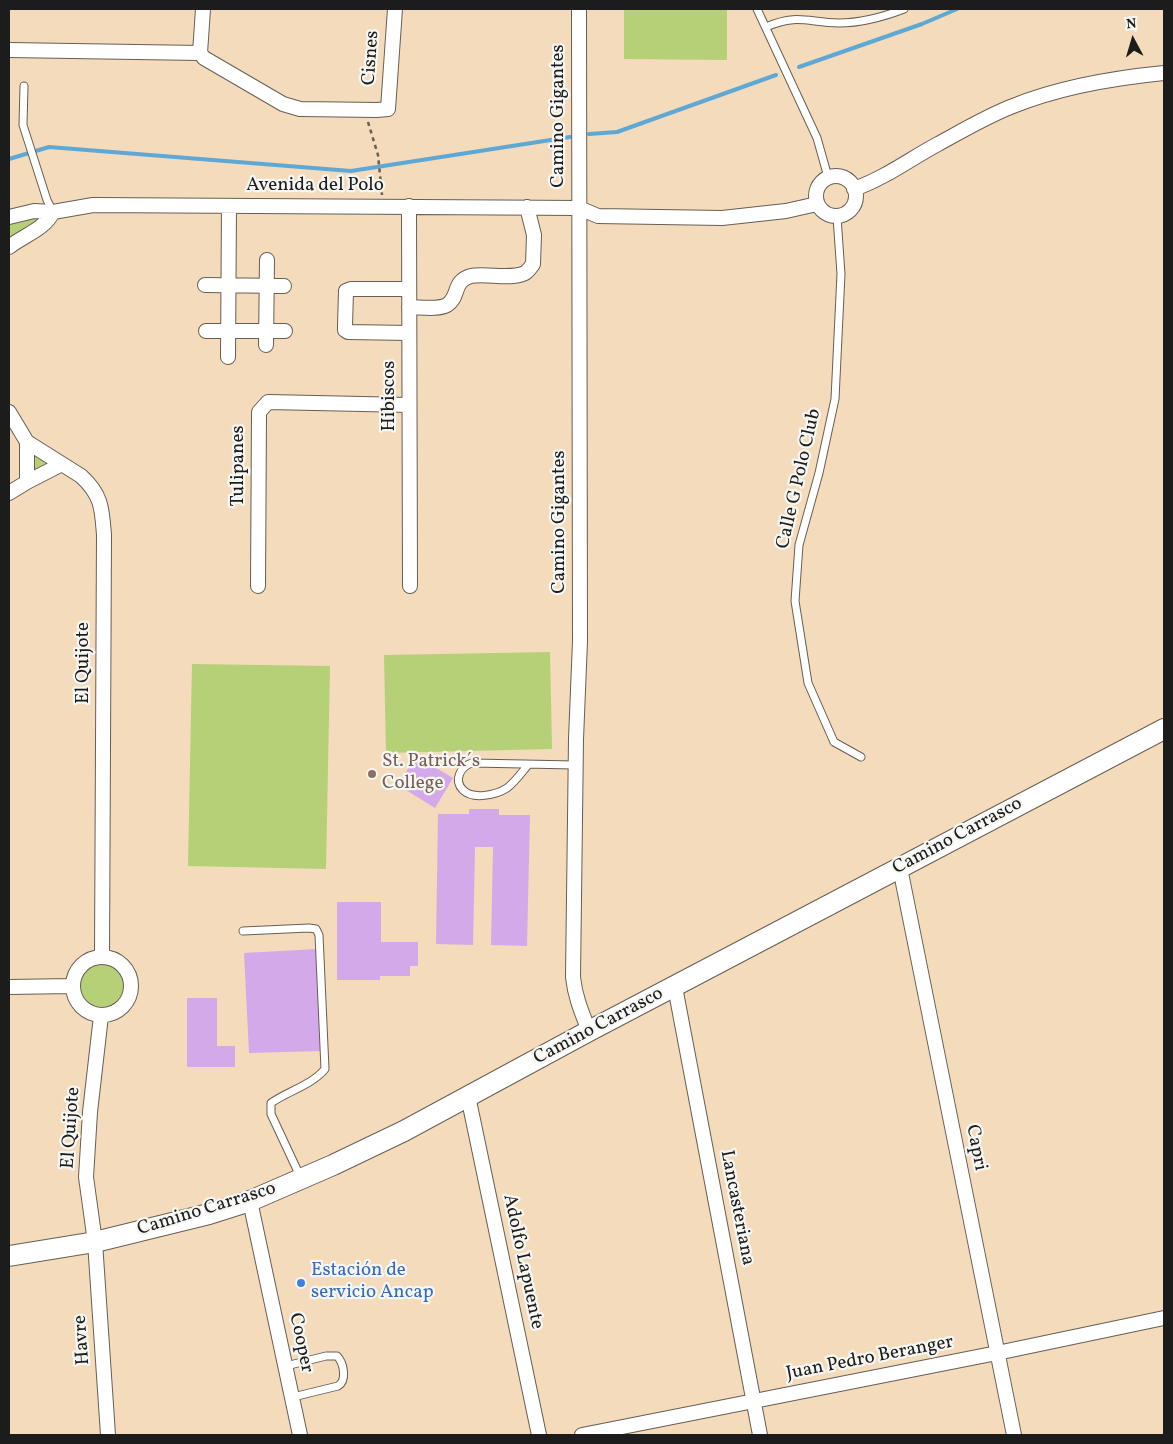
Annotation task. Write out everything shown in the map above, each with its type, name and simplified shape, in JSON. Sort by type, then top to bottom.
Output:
[{"type":"main road","name":"Camino Carrasco","points":[[9,1256],[95,1242],[173,1224],[250,1201],[301,1179],[404,1131],[900,868],[1163,735]]},
{"type":"street","points":[[203,9],[200,53],[204,58],[283,104],[300,109],[365,110]]},
{"type":"street","name":"Cisnes","points":[[365,110],[388,109],[395,9]]},
{"type":"street","name":"Camino Gigantes","points":[[579,9],[580,641],[575,765],[573,977],[574,990],[579,1006],[590,1031]]},
{"type":"street","points":[[9,50],[200,53]]},
{"type":"street","points":[[854,189],[883,177],[938,144],[1012,106],[1056,91],[1128,76],[1164,73]]},
{"type":"street","points":[[834,176],[846,179],[854,189],[856,195],[853,207],[843,215],[837,216],[824,213],[816,204],[815,198],[818,185],[828,177],[834,176]]},
{"type":"street","name":"Avenida del Polo","points":[[9,217],[34,211],[53,212],[93,205],[578,208],[598,216],[722,218],[786,211],[816,204]]},
{"type":"street","points":[[228,357],[229,206]]},
{"type":"street","name":"Hibiscos","points":[[409,206],[410,586]]},
{"type":"street","points":[[409,307],[440,307],[447,305],[453,300],[460,282],[469,276],[525,273],[533,264],[534,235],[528,207]]},
{"type":"street","points":[[9,247],[42,226],[49,220],[53,212]]},
{"type":"street","points":[[266,338],[267,260]]},
{"type":"street","points":[[205,286],[284,286]]},
{"type":"street","points":[[408,289],[351,289],[346,291],[345,330],[348,332],[410,333]]},
{"type":"street","points":[[206,331],[228,331],[266,338],[285,331]]},
{"type":"street","name":"Tulipanes","points":[[258,586],[259,412],[263,406],[268,402],[409,405]]},
{"type":"street","name":"El Quijote","points":[[9,412],[27,442],[89,483],[100,500],[102,510],[104,535],[102,956]]},
{"type":"street","points":[[27,442],[28,482]]},
{"type":"street","points":[[9,493],[62,464]]},
{"type":"street","name":"Capri","points":[[900,868],[1014,1435]]},
{"type":"street","points":[[102,956],[117,960],[125,967],[130,976],[132,986],[130,996],[125,1005],[117,1011],[101,1016],[91,1014],[83,1009],[77,1002],[72,986],[77,969],[85,961],[102,956]]},
{"type":"street","points":[[9,987],[72,986]]},
{"type":"street","name":"Lancasteriana","points":[[675,987],[760,1435]]},
{"type":"street","name":"El Quijote","points":[[95,1242],[86,1177],[87,1150],[101,1016]]},
{"type":"street","name":"Adolfo Lapuente","points":[[468,1096],[539,1435]]},
{"type":"street","name":"Cooper","points":[[250,1201],[300,1435]]},
{"type":"street","name":"Havre","points":[[95,1242],[108,1435]]},
{"type":"street","name":"Juan Pedro Beranger","points":[[582,1435],[1164,1318]]},
{"type":"lane","points":[[757,9],[817,138],[828,177]]},
{"type":"lane","points":[[766,27],[780,21],[800,19],[838,23],[858,22],[883,17],[904,9]]},
{"type":"lane","points":[[24,86],[23,125],[47,200],[53,212]]},
{"type":"lane","name":"Calle G Polo Club","points":[[837,216],[841,274],[835,398],[819,473],[799,545],[795,601],[808,684],[834,742],[861,757]]},
{"type":"lane","points":[[528,764],[510,786],[502,791],[490,794],[467,793],[461,789],[459,784],[462,768],[472,763],[528,764],[575,765]]},
{"type":"lane","points":[[243,931],[309,928],[316,929],[319,935],[325,1069],[318,1077],[271,1103],[271,1114],[275,1125],[301,1179]]},
{"type":"lane","points":[[286,1366],[326,1356],[337,1356],[340,1358],[344,1378],[342,1384],[293,1397]]},
{"type":"path","points":[[365,110],[378,154],[383,206]]},
{"type":"green space","points":[[624,9],[727,9],[727,60],[624,59]]},
{"type":"green space","points":[[39,215],[41,220],[9,240],[9,223]]},
{"type":"green space","points":[[35,454],[51,463],[34,471]]},
{"type":"green space","points":[[550,652],[552,749],[386,753],[384,655]]},
{"type":"green space","points":[[192,664],[330,666],[326,869],[188,866]]},
{"type":"green space","points":[[99,961],[107,961],[116,965],[122,971],[126,984],[122,997],[116,1003],[107,1007],[99,1007],[90,1003],[84,997],[80,988],[80,980],[84,971],[90,965]]},
{"type":"building","points":[[416,756],[453,778],[435,808],[398,785]]},
{"type":"building","points":[[469,809],[499,809],[499,815],[530,815],[527,946],[491,945],[493,847],[475,847],[473,945],[436,944],[438,814],[469,814]]},
{"type":"building","points":[[337,902],[381,902],[381,942],[418,942],[418,966],[410,966],[410,976],[380,976],[380,980],[337,980]]},
{"type":"building","points":[[316,949],[321,1051],[249,1053],[244,953]]},
{"type":"building","points":[[187,998],[217,998],[217,1046],[235,1046],[235,1067],[187,1067]]},
{"type":"waterway","points":[[799,67],[922,24],[957,9]]},
{"type":"waterway","points":[[589,134],[617,132],[776,75]]},
{"type":"waterway","points":[[9,159],[49,147],[351,171],[570,137]]},
{"type":"place","name":"St. Patrick´s College","points":[[372,774]]},
{"type":"place","name":"Estación de servicio Ancap","points":[[301,1283]]}]
